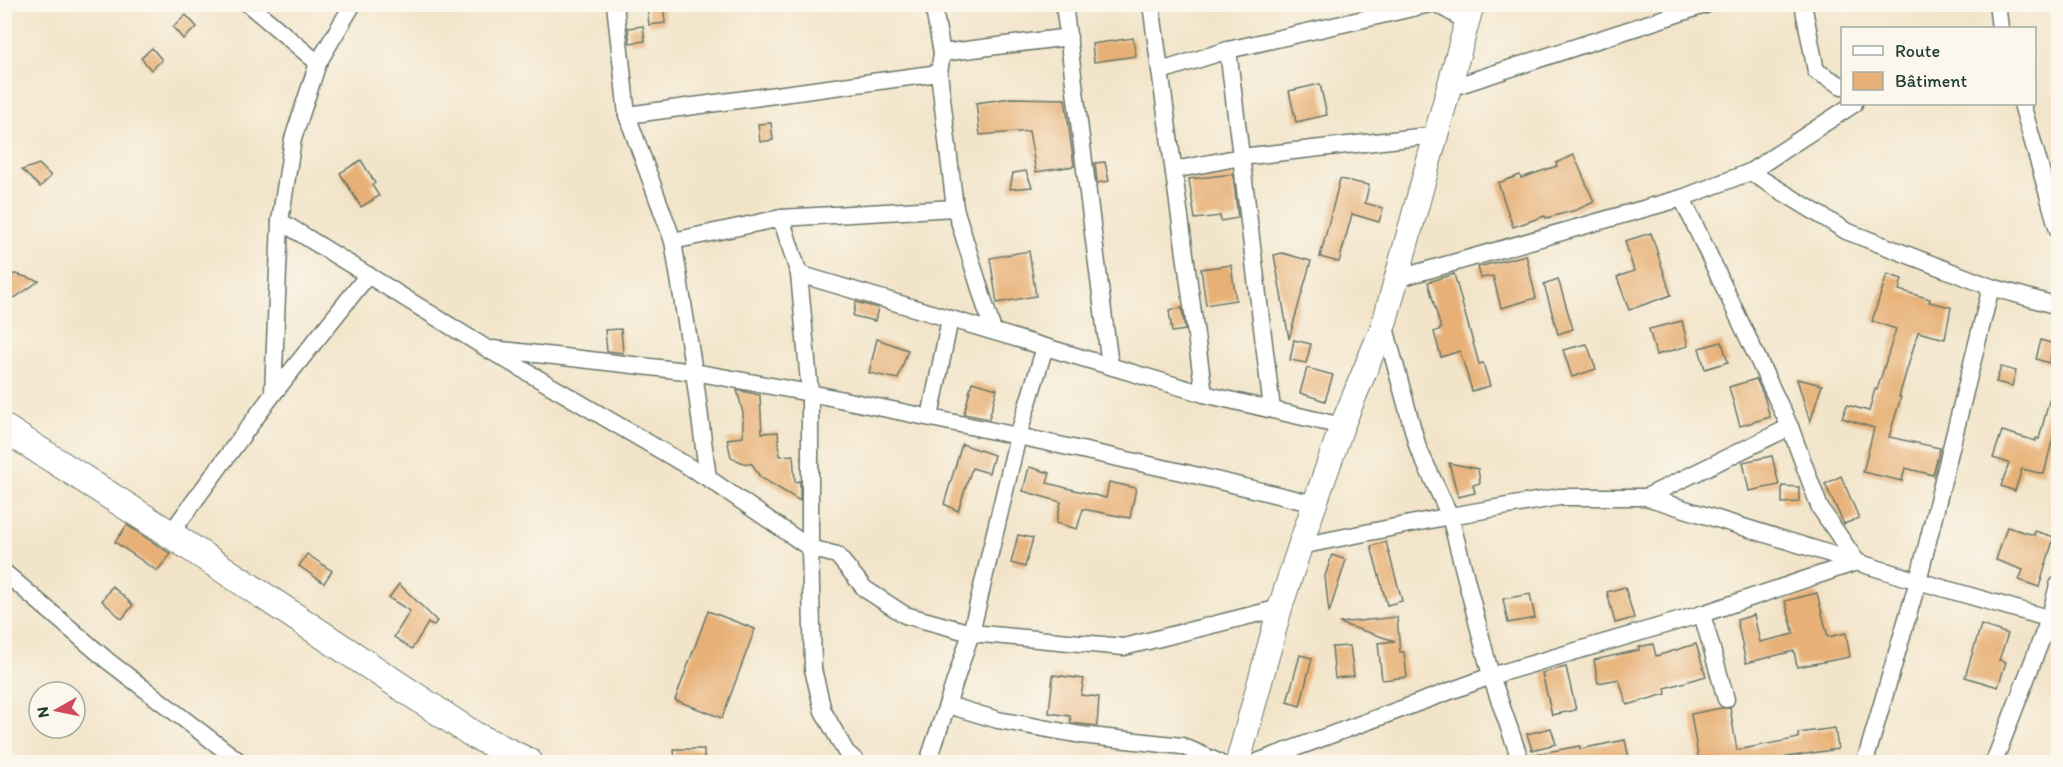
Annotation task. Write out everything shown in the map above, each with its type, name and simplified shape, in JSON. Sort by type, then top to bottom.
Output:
[{"type":"main road","points":[[4,428],[170,534],[474,735],[529,762]]},
{"type":"street","points":[[248,4],[318,63]]},
{"type":"street","points":[[273,393],[280,221],[293,139],[318,63],[354,4]]},
{"type":"street","points":[[615,4],[627,115],[673,241],[708,478]]},
{"type":"street","points":[[933,4],[942,53],[939,73],[955,208],[993,331]]},
{"type":"street","points":[[1064,4],[1110,366]]},
{"type":"street","points":[[1151,4],[1204,394]]},
{"type":"street","points":[[1161,71],[1228,50],[1430,4]]},
{"type":"street","points":[[1238,762],[1280,608],[1300,546],[1342,426],[1384,324],[1470,13],[1437,4]]},
{"type":"street","points":[[1450,88],[1708,4]]},
{"type":"street","points":[[1803,4],[1815,71],[1841,85]]},
{"type":"street","points":[[1984,27],[1998,18]]},
{"type":"street","points":[[942,53],[1069,37]]},
{"type":"street","points":[[1228,50],[1272,409]]},
{"type":"street","points":[[627,115],[939,73]]},
{"type":"street","points":[[1396,279],[1682,198],[1750,172],[1852,105]]},
{"type":"street","points":[[2022,105],[2058,230]]},
{"type":"street","points":[[1174,170],[1241,157],[1436,135]]},
{"type":"street","points":[[1750,172],[1845,231],[1991,287],[2058,306]]},
{"type":"street","points":[[1682,198],[1790,427],[1820,508],[1857,562]]},
{"type":"street","points":[[673,241],[782,218],[955,208]]},
{"type":"street","points":[[782,218],[799,274],[810,393],[813,669],[823,711],[846,752],[857,762]]},
{"type":"street","points":[[280,221],[486,348],[708,478],[810,548],[837,555],[865,589],[905,615],[971,633],[1124,647],[1280,608]]},
{"type":"street","points":[[170,534],[273,393],[368,274]]},
{"type":"street","points":[[799,274],[1204,394],[1342,426]]},
{"type":"street","points":[[1865,762],[1918,581],[1991,287]]},
{"type":"street","points":[[930,417],[950,319]]},
{"type":"street","points":[[1384,324],[1418,448],[1450,516],[1491,676],[1521,762]]},
{"type":"street","points":[[928,762],[971,633],[1018,435],[1045,347]]},
{"type":"street","points":[[486,348],[694,372],[810,393],[1018,435],[1315,504]]},
{"type":"street","points":[[1646,497],[1790,427]]},
{"type":"street","points":[[1300,546],[1450,516],[1559,498],[1646,497],[1918,581],[2054,619]]},
{"type":"street","points":[[1257,762],[1491,676],[1702,614],[1857,562]]},
{"type":"street","points":[[4,572],[108,661],[240,762]]},
{"type":"street","points":[[1994,762],[2054,619],[2058,585]]},
{"type":"street","points":[[1702,614],[1726,699]]},
{"type":"street","points":[[948,705],[1019,724],[1082,735],[1182,746],[1218,762]]},
{"type":"building","points":[[647,4],[663,4],[665,23],[649,25]]},
{"type":"building","points":[[186,15],[197,27],[183,39],[173,27]]},
{"type":"building","points":[[643,26],[645,41],[630,43],[628,28]]},
{"type":"building","points":[[1133,38],[1136,56],[1094,62],[1092,44]]},
{"type":"building","points":[[152,48],[162,60],[151,70],[141,58]]},
{"type":"building","points":[[1320,84],[1327,115],[1296,122],[1289,91]]},
{"type":"building","points":[[1011,98],[1065,99],[1074,166],[1036,172],[1029,131],[980,135],[976,103]]},
{"type":"building","points":[[771,123],[773,140],[760,142],[758,124]]},
{"type":"building","points":[[1574,155],[1594,202],[1576,210],[1546,218],[1545,216],[1513,227],[1498,183],[1557,166],[1556,163]]},
{"type":"building","points":[[361,160],[375,183],[372,185],[379,196],[361,207],[340,173]]},
{"type":"building","points":[[1105,162],[1109,181],[1097,183],[1095,163]]},
{"type":"building","points":[[39,164],[51,176],[40,187],[22,170]]},
{"type":"building","points":[[1026,171],[1032,187],[1010,189],[1013,173]]},
{"type":"building","points":[[1233,174],[1238,218],[1221,221],[1220,216],[1195,219],[1189,179]]},
{"type":"building","points":[[1340,179],[1369,185],[1365,203],[1383,208],[1379,222],[1352,214],[1339,262],[1320,257]]},
{"type":"building","points":[[1651,233],[1671,295],[1629,310],[1617,277],[1634,271],[1625,241]]},
{"type":"building","points":[[1029,251],[1036,296],[997,303],[990,258]]},
{"type":"building","points":[[1282,253],[1311,261],[1289,339],[1274,255]]},
{"type":"building","points":[[1526,255],[1536,298],[1501,308],[1493,276],[1481,278],[1478,267]]},
{"type":"building","points":[[1231,265],[1236,300],[1206,305],[1201,269]]},
{"type":"building","points":[[16,274],[39,281],[16,297],[4,299],[4,276]]},
{"type":"building","points":[[1454,274],[1479,364],[1483,363],[1490,386],[1472,391],[1460,351],[1441,357],[1434,332],[1441,329],[1428,282]]},
{"type":"building","points":[[1887,274],[1902,279],[1899,290],[1930,299],[1929,302],[1951,307],[1945,339],[1918,332],[1889,437],[1940,448],[1933,475],[1905,468],[1902,481],[1863,472],[1874,428],[1842,418],[1847,405],[1869,411],[1875,389],[1877,390],[1896,329],[1872,321]]},
{"type":"building","points":[[1558,279],[1573,329],[1558,334],[1544,284]]},
{"type":"building","points":[[856,302],[878,308],[875,321],[853,316]]},
{"type":"building","points":[[1182,308],[1185,330],[1172,332],[1169,310]]},
{"type":"building","points":[[1682,321],[1688,346],[1656,355],[1649,329]]},
{"type":"building","points":[[621,329],[623,353],[607,351],[605,330]]},
{"type":"building","points":[[877,339],[908,350],[898,379],[869,373]]},
{"type":"building","points":[[1294,340],[1311,344],[1306,363],[1290,360]]},
{"type":"building","points":[[2041,340],[2054,344],[2049,363],[2036,359]]},
{"type":"building","points":[[1722,342],[1728,362],[1705,369],[1699,348]]},
{"type":"building","points":[[1587,344],[1596,369],[1572,377],[1563,350]]},
{"type":"building","points":[[2001,367],[2016,371],[2012,386],[1996,382]]},
{"type":"building","points":[[1307,368],[1333,375],[1325,401],[1300,393]]},
{"type":"building","points":[[1756,379],[1770,417],[1740,426],[1729,387]]},
{"type":"building","points":[[1797,379],[1822,385],[1810,422]]},
{"type":"building","points":[[972,382],[997,389],[989,419],[964,414]]},
{"type":"building","points":[[2054,382],[2058,382],[2058,416],[2044,474],[2022,469],[2015,491],[2001,486],[2009,463],[1993,458],[2002,431],[2036,441],[2036,438],[2039,439]]},
{"type":"building","points":[[737,390],[760,395],[762,433],[778,432],[780,456],[793,455],[795,482],[800,481],[800,501],[760,477],[752,464],[743,463],[731,457],[727,439],[743,437],[743,413]]},
{"type":"building","points":[[962,444],[994,455],[989,473],[972,468],[958,511],[944,504]]},
{"type":"building","points":[[1772,456],[1779,485],[1749,491],[1743,462]]},
{"type":"building","points":[[1449,463],[1478,469],[1480,483],[1473,485],[1475,493],[1458,497]]},
{"type":"building","points":[[1029,467],[1050,473],[1047,483],[1106,498],[1109,482],[1136,488],[1130,518],[1083,509],[1077,529],[1056,523],[1061,502],[1023,491]]},
{"type":"building","points":[[1841,476],[1859,518],[1844,524],[1825,484]]},
{"type":"building","points":[[1782,486],[1799,487],[1799,502],[1782,503]]},
{"type":"building","points":[[127,525],[171,554],[157,571],[115,542]]},
{"type":"building","points":[[2007,527],[2034,535],[2035,531],[2054,537],[2039,587],[2019,580],[2023,570],[1996,560]]},
{"type":"building","points":[[1018,535],[1033,538],[1025,567],[1011,563]]},
{"type":"building","points":[[1386,542],[1402,601],[1387,605],[1371,546]]},
{"type":"building","points":[[307,554],[332,571],[324,583],[299,566]]},
{"type":"building","points":[[1332,555],[1346,560],[1329,613],[1325,576]]},
{"type":"building","points":[[399,584],[437,621],[433,626],[428,623],[412,649],[394,637],[410,611],[389,598]]},
{"type":"building","points":[[112,586],[133,605],[122,619],[102,601]]},
{"type":"building","points":[[1625,587],[1634,618],[1615,623],[1607,592]]},
{"type":"building","points":[[1817,593],[1828,637],[1846,633],[1850,657],[1797,667],[1794,651],[1746,663],[1737,620],[1754,615],[1760,642],[1794,634],[1785,601]]},
{"type":"building","points":[[1530,594],[1535,618],[1508,623],[1503,599]]},
{"type":"building","points":[[708,611],[755,629],[722,718],[675,700]]},
{"type":"building","points":[[1397,617],[1400,652],[1404,652],[1407,677],[1382,680],[1378,643],[1395,641],[1339,623]]},
{"type":"building","points":[[1981,625],[2008,634],[1999,660],[2006,662],[1998,687],[1965,677]]},
{"type":"building","points":[[1653,644],[1656,656],[1696,644],[1706,676],[1665,688],[1666,694],[1627,705],[1619,679],[1598,683],[1594,660],[1639,650],[1638,647]]},
{"type":"building","points":[[1350,646],[1354,676],[1335,678],[1332,647]]},
{"type":"building","points":[[1300,655],[1312,658],[1300,706],[1287,702]]},
{"type":"building","points":[[1566,667],[1576,710],[1552,715],[1542,673]]},
{"type":"building","points":[[1053,675],[1084,679],[1081,695],[1099,697],[1097,726],[1071,723],[1070,716],[1049,713]]},
{"type":"building","points":[[1730,708],[1737,750],[1799,738],[1798,733],[1835,728],[1838,749],[1786,757],[1787,762],[1699,762],[1691,714]]},
{"type":"building","points":[[1551,728],[1556,744],[1532,750],[1527,734]]},
{"type":"building","points":[[1625,740],[1630,762],[1531,762],[1530,755],[1580,746],[1580,749]]},
{"type":"building","points":[[674,749],[704,749],[704,762],[675,762]]}]
